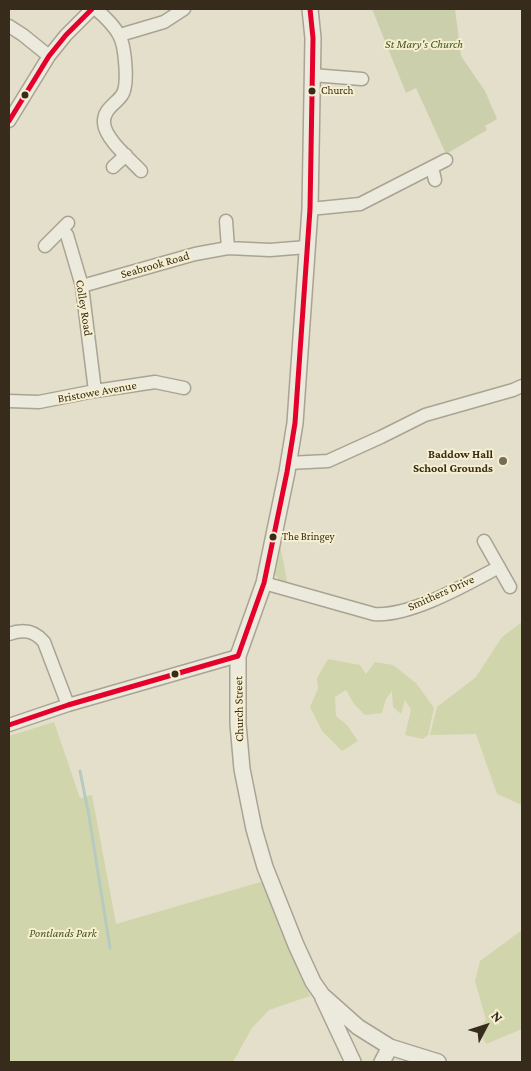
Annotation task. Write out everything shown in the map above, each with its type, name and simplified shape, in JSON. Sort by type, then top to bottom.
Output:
[{"type":"street","points":[[9,121],[49,56],[66,35],[92,9]]},
{"type":"street","points":[[96,9],[109,20],[120,36],[126,65],[126,87],[123,94],[110,107],[104,122],[106,133],[141,171]]},
{"type":"street","points":[[120,36],[164,22],[184,9]]},
{"type":"street","name":"Church Street","points":[[310,9],[312,38],[310,209],[295,423],[264,583],[238,656],[238,716],[242,768],[254,829],[264,867],[299,952],[322,995],[358,1027],[390,1047],[438,1062]]},
{"type":"street","points":[[9,26],[23,34],[49,56]]},
{"type":"street","points":[[312,75],[362,79]]},
{"type":"street","points":[[113,167],[126,155]]},
{"type":"street","points":[[310,209],[360,204],[434,174],[446,160]]},
{"type":"street","points":[[226,221],[228,248]]},
{"type":"street","name":"Colley Road","points":[[45,246],[65,226],[82,286],[95,391]]},
{"type":"street","name":"Seabrook Road","points":[[82,286],[196,254],[228,248],[270,250],[307,247]]},
{"type":"street","name":"Bristowe Avenue","points":[[9,400],[39,402],[155,382],[184,388]]},
{"type":"street","points":[[288,463],[328,461],[382,437],[425,414],[522,386]]},
{"type":"street","points":[[484,541],[510,587]]},
{"type":"street","name":"Smithers Drive","points":[[264,583],[362,611],[382,610],[419,605],[499,566]]},
{"type":"street","points":[[9,634],[24,630],[38,635],[44,642],[68,705]]},
{"type":"street","points":[[9,724],[238,656]]},
{"type":"street","points":[[322,995],[353,1062]]},
{"type":"street","points":[[382,1062],[390,1047]]},
{"type":"green space","name":"St Mary's Church","points":[[372,9],[455,9],[461,56],[485,91],[497,119],[485,126],[487,130],[446,154],[416,88],[406,93]]},
{"type":"green space","points":[[279,540],[287,581],[285,583],[279,580],[272,570]]},
{"type":"green space","points":[[522,622],[522,805],[497,794],[476,734],[430,735],[437,707],[476,677],[502,637]]},
{"type":"green space","points":[[328,659],[360,665],[366,674],[375,662],[393,665],[416,683],[434,708],[428,735],[423,739],[405,735],[411,710],[405,700],[401,714],[393,707],[392,691],[386,699],[382,713],[365,715],[354,704],[346,690],[335,697],[336,716],[347,725],[358,741],[342,751],[322,731],[310,707],[318,689],[317,678]]},
{"type":"green space","name":"Pontlands Park","points":[[54,722],[80,798],[92,795],[116,924],[264,881],[310,996],[269,1010],[252,1028],[233,1062],[9,1062],[9,736]]},
{"type":"green space","points":[[522,930],[522,1029],[486,1044],[478,1029],[486,1020],[475,981],[480,961]]},
{"type":"waterway","points":[[80,771],[110,948]]},
{"type":"transit line","points":[[9,121],[49,56],[66,35],[92,9]]},
{"type":"transit line","points":[[9,725],[68,705],[238,656],[264,583],[295,423],[310,209],[313,38],[310,9]]},
{"type":"place","name":"Church","points":[[312,91]]},
{"type":"place","name":"Baddow Hall School Grounds","points":[[503,461]]},
{"type":"place","name":"The Bringey","points":[[273,537]]}]
